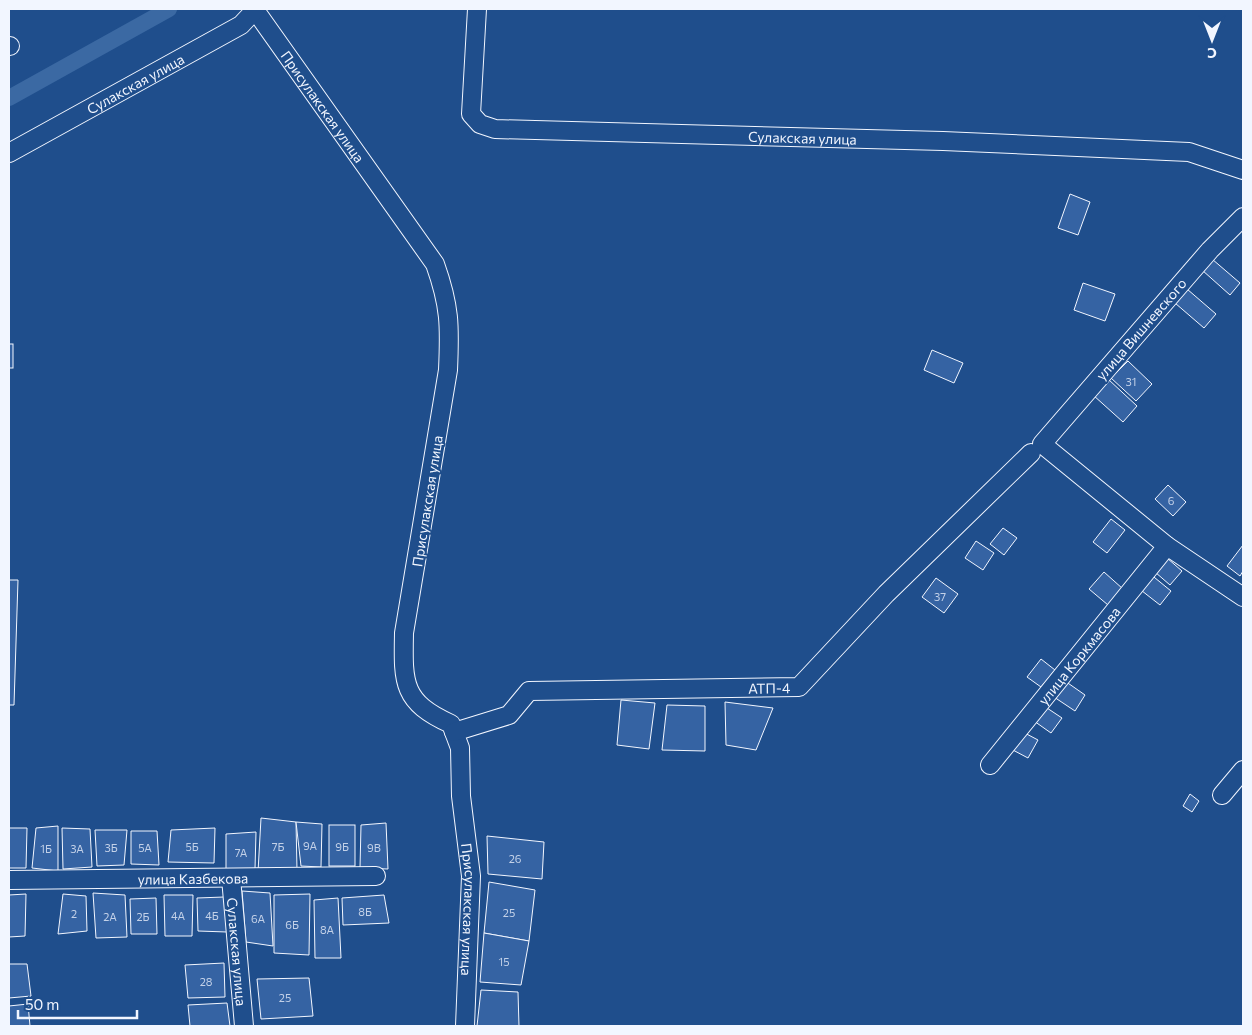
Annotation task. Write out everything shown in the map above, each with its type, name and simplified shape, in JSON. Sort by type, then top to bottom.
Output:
[{"type":"street","name":"Сулакская улица","points":[[9,152],[241,24],[256,9]]},
{"type":"street","name":"Присулакская улица","points":[[256,9],[435,264],[445,294],[450,326],[448,370],[404,632],[403,669],[413,700],[431,715],[451,724],[460,748],[461,796],[471,876],[465,1026]]},
{"type":"street","name":"Сулакская улица","points":[[477,9],[470,114],[480,124],[495,130],[943,141],[1189,152],[1243,170]]},
{"type":"street","name":"улица Вишневского","points":[[1036,448],[1210,250],[1243,217]]},
{"type":"street","name":"АТП-4","points":[[454,732],[508,715],[529,691],[800,687],[886,594],[1036,448]]},
{"type":"street","points":[[1036,448],[1167,546],[1243,597]]},
{"type":"street","name":"улица Коркмасова","points":[[990,765],[1167,546]]},
{"type":"street","points":[[1222,795],[1243,770]]},
{"type":"street","name":"улица Казбекова","points":[[9,880],[376,876]]},
{"type":"street","name":"Сулакская улица","points":[[231,878],[244,1026]]},
{"type":"building","points":[[1070,194],[1090,202],[1078,235],[1058,228]]},
{"type":"building","points":[[1212,259],[1240,283],[1230,295],[1202,270]]},
{"type":"building","points":[[1083,283],[1115,294],[1105,321],[1074,310]]},
{"type":"building","points":[[1187,289],[1216,314],[1204,328],[1175,303]]},
{"type":"building","points":[[9,344],[13,344],[13,368],[9,368]]},
{"type":"building","points":[[932,350],[963,363],[954,383],[924,370]]},
{"type":"building","points":[[1128,361],[1152,384],[1136,401],[1111,378]]},
{"type":"building","points":[[1108,379],[1137,406],[1123,422],[1093,395]]},
{"type":"building","points":[[1168,485],[1186,502],[1173,516],[1155,499]]},
{"type":"building","points":[[1111,519],[1125,530],[1107,553],[1093,542]]},
{"type":"building","points":[[1003,528],[1017,538],[1004,555],[990,544]]},
{"type":"building","points":[[976,541],[994,553],[983,570],[965,558]]},
{"type":"building","points":[[1243,545],[1243,571],[1240,576],[1227,566]]},
{"type":"building","points":[[1167,558],[1182,571],[1170,585],[1155,572]]},
{"type":"building","points":[[1104,572],[1123,589],[1108,605],[1089,589]]},
{"type":"building","points":[[1149,573],[1171,591],[1160,605],[1137,587]]},
{"type":"building","points":[[936,578],[958,594],[944,613],[922,597]]},
{"type":"building","points":[[9,580],[18,580],[14,705],[9,705]]},
{"type":"building","points":[[1041,659],[1055,670],[1041,687],[1027,677]]},
{"type":"building","points":[[1065,681],[1085,695],[1075,711],[1054,697]]},
{"type":"building","points":[[621,700],[655,703],[649,749],[617,745]]},
{"type":"building","points":[[725,702],[773,708],[756,750],[726,745]]},
{"type":"building","points":[[667,705],[705,706],[705,751],[662,750]]},
{"type":"building","points":[[1044,706],[1062,718],[1051,733],[1034,721]]},
{"type":"building","points":[[1021,731],[1038,740],[1028,758],[1011,749]]},
{"type":"building","points":[[1190,794],[1199,801],[1192,812],[1183,806]]},
{"type":"building","points":[[261,818],[296,822],[297,870],[258,872]]},
{"type":"building","points":[[296,822],[322,824],[321,867],[301,866]]},
{"type":"building","points":[[386,823],[388,869],[360,868],[361,825]]},
{"type":"building","points":[[329,825],[355,825],[355,866],[329,866]]},
{"type":"building","points":[[58,826],[58,871],[32,868],[36,828]]},
{"type":"building","points":[[9,828],[27,828],[26,868],[9,868]]},
{"type":"building","points":[[62,828],[90,829],[92,867],[63,869]]},
{"type":"building","points":[[215,828],[214,863],[168,862],[171,830]]},
{"type":"building","points":[[95,830],[127,830],[124,865],[97,866]]},
{"type":"building","points":[[131,831],[157,831],[159,865],[131,864]]},
{"type":"building","points":[[256,832],[255,869],[226,869],[226,834]]},
{"type":"building","points":[[487,836],[544,842],[542,879],[488,874]]},
{"type":"building","points":[[489,882],[535,890],[529,941],[484,933]]},
{"type":"building","points":[[242,891],[270,893],[273,946],[246,942]]},
{"type":"building","points":[[93,893],[125,895],[127,937],[96,938]]},
{"type":"building","points":[[26,894],[25,936],[9,937],[9,895]]},
{"type":"building","points":[[63,894],[86,896],[87,931],[58,934]]},
{"type":"building","points":[[310,894],[309,955],[274,953],[274,895]]},
{"type":"building","points":[[164,895],[193,895],[192,936],[165,936]]},
{"type":"building","points":[[384,895],[389,923],[343,925],[342,898]]},
{"type":"building","points":[[224,897],[227,932],[198,931],[197,898]]},
{"type":"building","points":[[156,898],[157,934],[131,934],[130,899]]},
{"type":"building","points":[[338,898],[341,958],[315,958],[314,900]]},
{"type":"building","points":[[484,933],[529,941],[521,985],[480,982]]},
{"type":"building","points":[[224,963],[225,997],[188,998],[185,965]]},
{"type":"building","points":[[9,964],[27,964],[31,996],[9,998]]},
{"type":"building","points":[[309,978],[313,1016],[261,1019],[257,979]]},
{"type":"building","points":[[481,990],[518,992],[519,1026],[477,1026]]},
{"type":"building","points":[[227,1003],[230,1026],[190,1026],[188,1005]]},
{"type":"building","points":[[28,1004],[30,1026],[9,1026],[9,1006]]},
{"type":"waterway","points":[[9,98],[169,9]]}]
